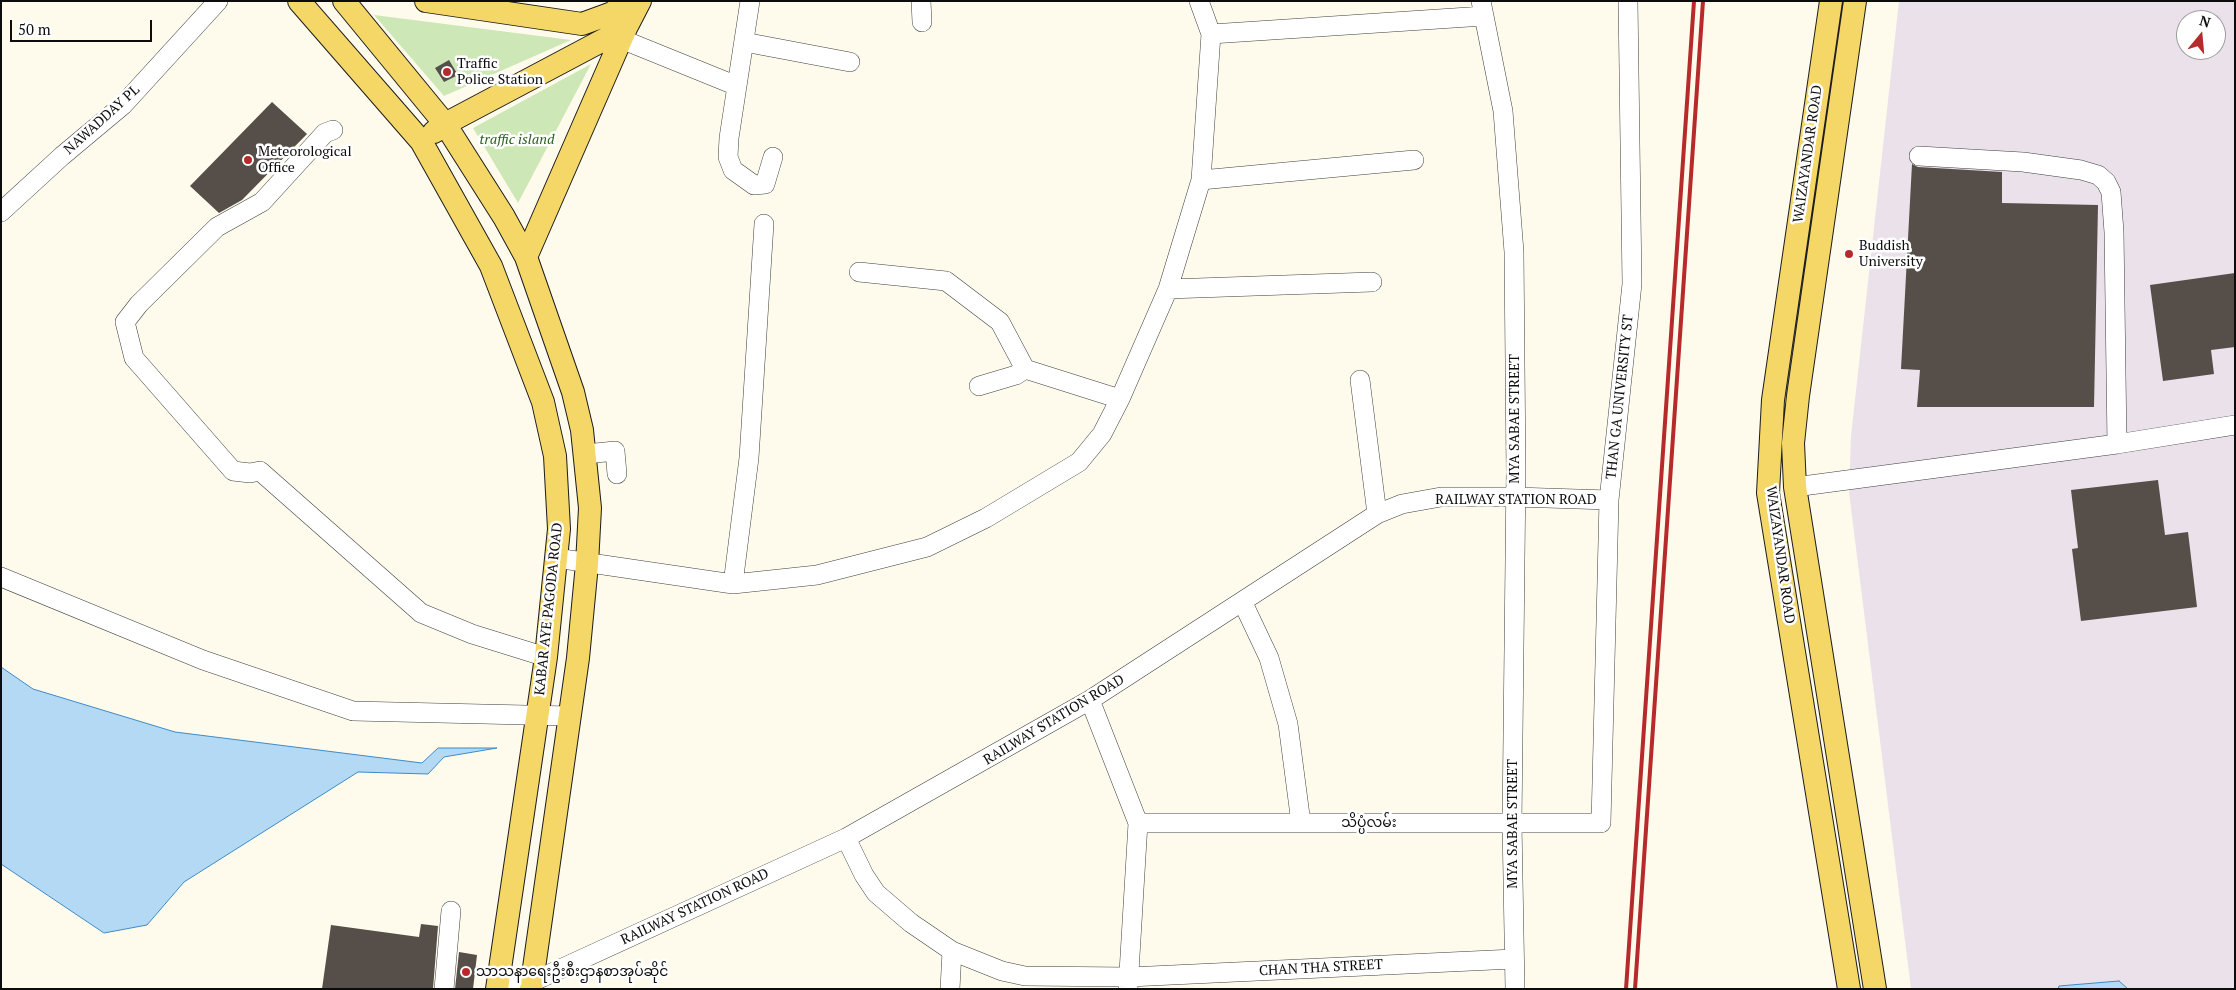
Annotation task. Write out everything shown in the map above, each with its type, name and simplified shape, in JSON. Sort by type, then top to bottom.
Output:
[{"type":"main road","name":"KABAR AYE PAGODA ROAD","points":[[299,1],[420,142],[491,266],[543,402],[555,456],[559,529],[546,657],[497,984]]},
{"type":"main road","points":[[344,1],[445,124],[504,216],[526,257],[573,392],[586,454],[590,508],[588,564],[578,658],[531,985]]},
{"type":"main road","points":[[426,1],[582,24],[612,13],[629,1]]},
{"type":"main road","points":[[526,257],[623,33],[640,1]]},
{"type":"main road","name":"WAIZAYANDAR ROAD","points":[[1831,1],[1773,400],[1768,493],[1849,989]]},
{"type":"main road","name":"WAIZAYANDAR ROAD","points":[[1855,1],[1798,396],[1794,443],[1795,487],[1875,989]]},
{"type":"main road","points":[[420,142],[445,124],[623,33]]},
{"type":"street","name":"NAWADDAY PL","points":[[1,212],[62,156],[123,105],[218,1]]},
{"type":"street","points":[[750,1],[729,138],[728,157],[733,170],[754,184],[765,184],[773,157]]},
{"type":"street","points":[[921,1],[922,22]]},
{"type":"street","points":[[556,558],[732,584],[817,575],[927,547],[986,518],[1079,462],[1102,434],[1120,399],[1168,289],[1201,180],[1211,34],[1199,1]]},
{"type":"street","name":"THAN GA UNIVERSITY ST","points":[[1601,823],[1609,500],[1632,284],[1628,1]]},
{"type":"street","points":[[1211,34],[1483,8]]},
{"type":"street","name":"MYA SABAE STREET","points":[[1483,8],[1503,111],[1514,252],[1515,497],[1512,822],[1515,989]]},
{"type":"street","points":[[623,33],[737,86]]},
{"type":"street","points":[[744,42],[850,62]]},
{"type":"street","points":[[333,130],[325,133],[262,202],[217,227],[139,304],[125,322],[134,358],[233,471],[250,473],[260,471],[421,613],[472,634],[546,657]]},
{"type":"street","points":[[1919,156],[2023,162],[2080,170],[2098,175],[2106,182],[2111,192],[2114,232],[2117,444]]},
{"type":"street","points":[[1201,180],[1414,160]]},
{"type":"street","points":[[732,584],[748,458],[764,224]]},
{"type":"street","points":[[859,272],[946,281],[1000,322],[1025,369],[1120,399]]},
{"type":"street","points":[[1168,289],[1372,282]]},
{"type":"street","points":[[979,386],[1016,376],[1025,369]]},
{"type":"street","points":[[1360,380],[1378,514]]},
{"type":"street","points":[[1795,487],[2117,444],[2235,425]]},
{"type":"street","points":[[586,454],[615,451],[617,474]]},
{"type":"street","name":"RAILWAY STATION ROAD","points":[[531,985],[846,838],[1090,700],[1243,603],[1378,514],[1402,504],[1442,497],[1609,500]]},
{"type":"street","points":[[1,577],[203,660],[353,711],[412,714],[538,714],[569,716]]},
{"type":"street","points":[[1243,603],[1269,658],[1288,724],[1302,823]]},
{"type":"street","points":[[1090,700],[1138,823],[1128,983]]},
{"type":"street","name":"သိပ္ပံလမ်း","points":[[1138,823],[1601,823]]},
{"type":"street","name":"CHAN THA STREET","points":[[846,838],[864,875],[876,893],[910,923],[952,951],[1002,971],[1025,976],[1128,983],[1514,959]]},
{"type":"street","points":[[444,989],[451,911]]},
{"type":"street","points":[[950,989],[952,951]]},
{"type":"street","points":[[497,984],[531,985]]},
{"type":"shaded area","points":[[1899,1],[2235,1],[2235,989],[1911,989],[1849,492],[1851,436]]},
{"type":"green space","points":[[374,15],[571,40],[444,96]]},
{"type":"green space","name":"traffic island","points":[[591,64],[518,203],[473,128]]},
{"type":"water","points":[[1,667],[33,689],[175,732],[422,763],[438,748],[497,748],[444,757],[428,774],[358,772],[184,882],[147,925],[104,933],[1,864]]},
{"type":"water","points":[[2119,981],[2128,989],[2058,989],[2059,986]]},
{"type":"building","name":"Traffic Police Station","points":[[449,60],[458,75],[444,82],[435,68]]},
{"type":"building","name":"Meteorological Office","points":[[272,102],[307,134],[242,200],[219,213],[190,186]]},
{"type":"building","points":[[1912,164],[1918,167],[2002,172],[2002,203],[2098,205],[2094,407],[1917,407],[1920,370],[1901,369]]},
{"type":"building","points":[[2235,273],[2235,347],[2211,350],[2214,374],[2163,381],[2150,285]]},
{"type":"building","points":[[2158,480],[2165,535],[2188,532],[2197,607],[2081,621],[2072,549],[2078,548],[2071,490]]},
{"type":"building","points":[[421,924],[438,926],[433,989],[322,989],[331,925],[419,937]]},
{"type":"building","name":"သာသနာရေးဦးစီးဌာနစာအုပ်ဆိုင်","points":[[459,952],[477,955],[473,989],[455,989]]},
{"type":"railway","points":[[1626,989],[1694,1]]},
{"type":"railway","points":[[1635,989],[1703,1]]},
{"type":"place","name":"Traffic Police Station","points":[[447,72]]},
{"type":"place","name":"Meteorological Office","points":[[248,160]]},
{"type":"place","name":"Buddish University","points":[[1849,254]]},
{"type":"place","name":"သာသနာရေးဦးစီးဌာနစာအုပ်ဆိုင်","points":[[466,972]]}]
